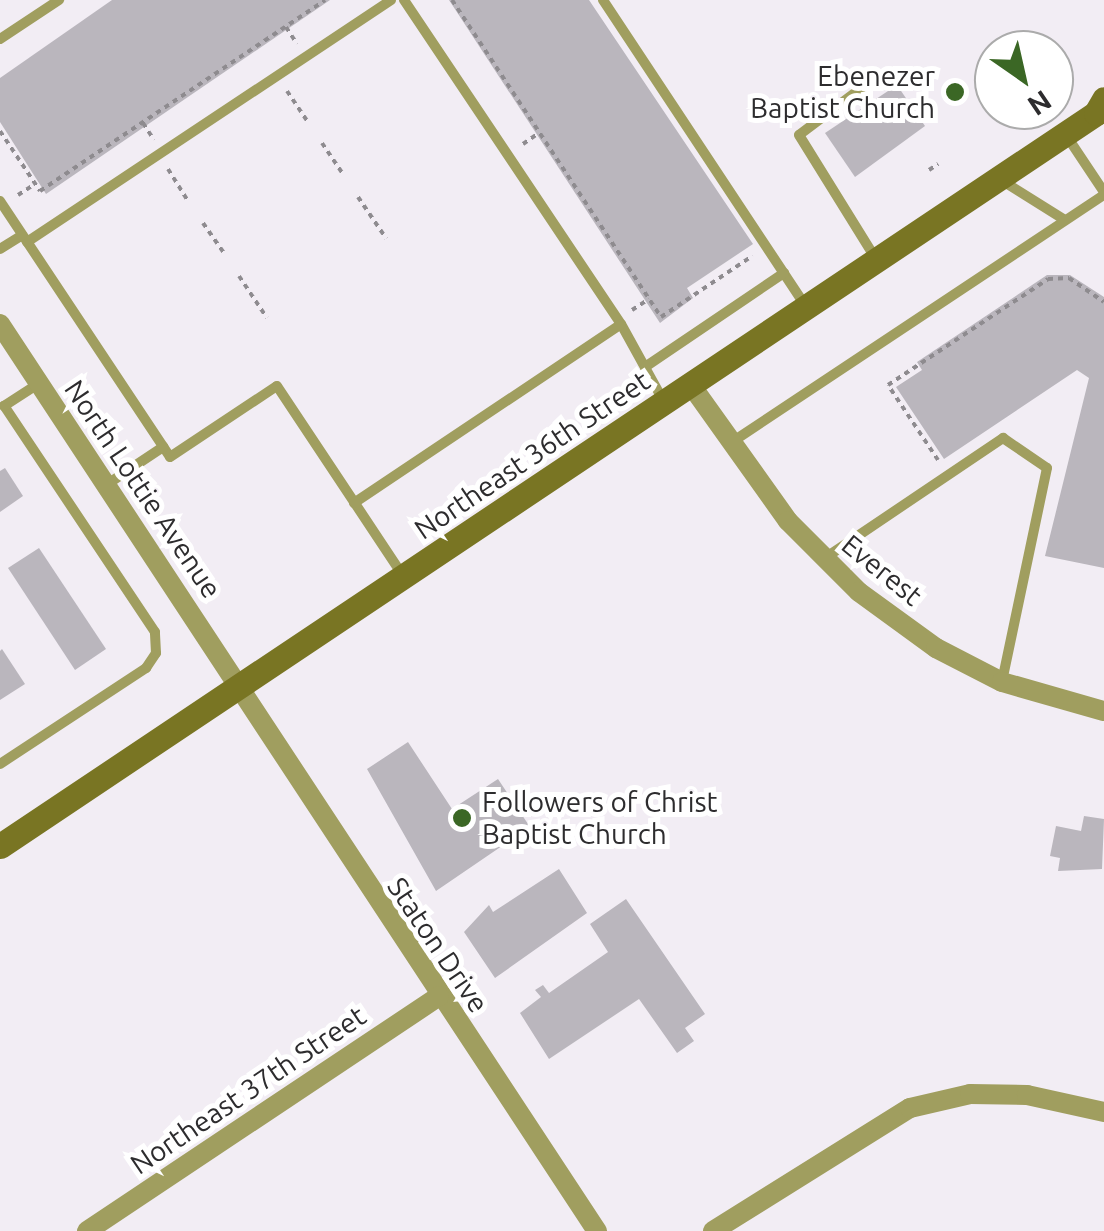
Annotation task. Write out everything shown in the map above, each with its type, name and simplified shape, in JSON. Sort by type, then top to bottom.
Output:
[{"type":"main road","name":"Northeast 36th Street","points":[[0,846],[1101,108]]},
{"type":"street","name":"North Lottie Avenue","points":[[0,324],[237,687]]},
{"type":"street","name":"Everest","points":[[691,385],[823,560],[936,648],[1002,682],[1104,711]]},
{"type":"street","name":"Staton Drive","points":[[237,687],[597,1231]]},
{"type":"street","name":"Northeast 37th Street","points":[[87,1231],[440,996]]},
{"type":"street","points":[[713,1231],[910,1108],[970,1094],[1028,1095],[1104,1112]]},
{"type":"lane","points":[[0,39],[59,0]]},
{"type":"lane","points":[[0,249],[25,238],[391,0]]},
{"type":"lane","points":[[404,0],[622,324],[664,402]]},
{"type":"lane","points":[[603,0],[806,308]]},
{"type":"lane","points":[[868,83],[798,135],[877,260]]},
{"type":"lane","points":[[731,442],[1104,193],[1065,134]]},
{"type":"lane","points":[[998,178],[1065,220]]},
{"type":"lane","points":[[2,203],[170,457],[277,386],[404,576]]},
{"type":"lane","points":[[645,367],[784,273]]},
{"type":"lane","points":[[354,502],[622,324]]},
{"type":"lane","points":[[0,764],[146,668],[156,652],[154,632],[1,405],[39,383]]},
{"type":"lane","points":[[823,560],[1003,438],[1047,468],[1002,682]]},
{"type":"lane","points":[[106,485],[164,447]]},
{"type":"path","points":[[0,132],[40,191],[325,0]]},
{"type":"path","points":[[452,0],[661,317],[767,246]]},
{"type":"path","points":[[285,27],[302,52]]},
{"type":"path","points":[[286,89],[307,120]]},
{"type":"path","points":[[142,122],[157,144]]},
{"type":"path","points":[[508,154],[539,133]]},
{"type":"path","points":[[322,144],[343,174]]},
{"type":"path","points":[[929,170],[938,164]]},
{"type":"path","points":[[168,170],[188,200]]},
{"type":"path","points":[[2,203],[35,184]]},
{"type":"path","points":[[358,197],[386,238]]},
{"type":"path","points":[[203,222],[224,254]]},
{"type":"path","points":[[239,276],[267,318]]},
{"type":"path","points":[[948,475],[888,384],[1048,279],[1069,278],[1104,302]]},
{"type":"building","points":[[112,0],[330,0],[46,194],[0,122],[0,78]]},
{"type":"building","points":[[449,0],[589,0],[753,244],[687,288],[693,298],[660,323]]},
{"type":"building","points":[[897,85],[925,126],[855,177],[825,133]]},
{"type":"building","points":[[1047,275],[1070,275],[1104,297],[1104,568],[1045,556],[1089,378],[1077,370],[944,459],[896,387],[922,370],[917,362]]},
{"type":"building","points":[[5,468],[23,496],[0,512],[0,471]]},
{"type":"building","points":[[39,548],[106,649],[75,670],[8,568]]},
{"type":"building","points":[[0,651],[25,684],[0,700]]},
{"type":"building","name":"Followers of Christ Baptist Church","points":[[408,742],[452,809],[498,779],[530,827],[436,891],[367,769]]},
{"type":"building","points":[[1084,816],[1104,819],[1102,869],[1058,871],[1060,858],[1050,856],[1056,826],[1081,831]]},
{"type":"building","points":[[559,869],[587,913],[495,978],[464,932],[489,905],[493,912]]},
{"type":"building","points":[[626,899],[705,1014],[685,1028],[694,1041],[677,1053],[639,999],[549,1059],[520,1013],[541,997],[535,990],[543,985],[549,993],[608,952],[590,924]]},
{"type":"place","name":"Ebenezer Baptist Church","points":[[955,92]]},
{"type":"place","name":"Followers of Christ Baptist Church","points":[[462,818]]}]
